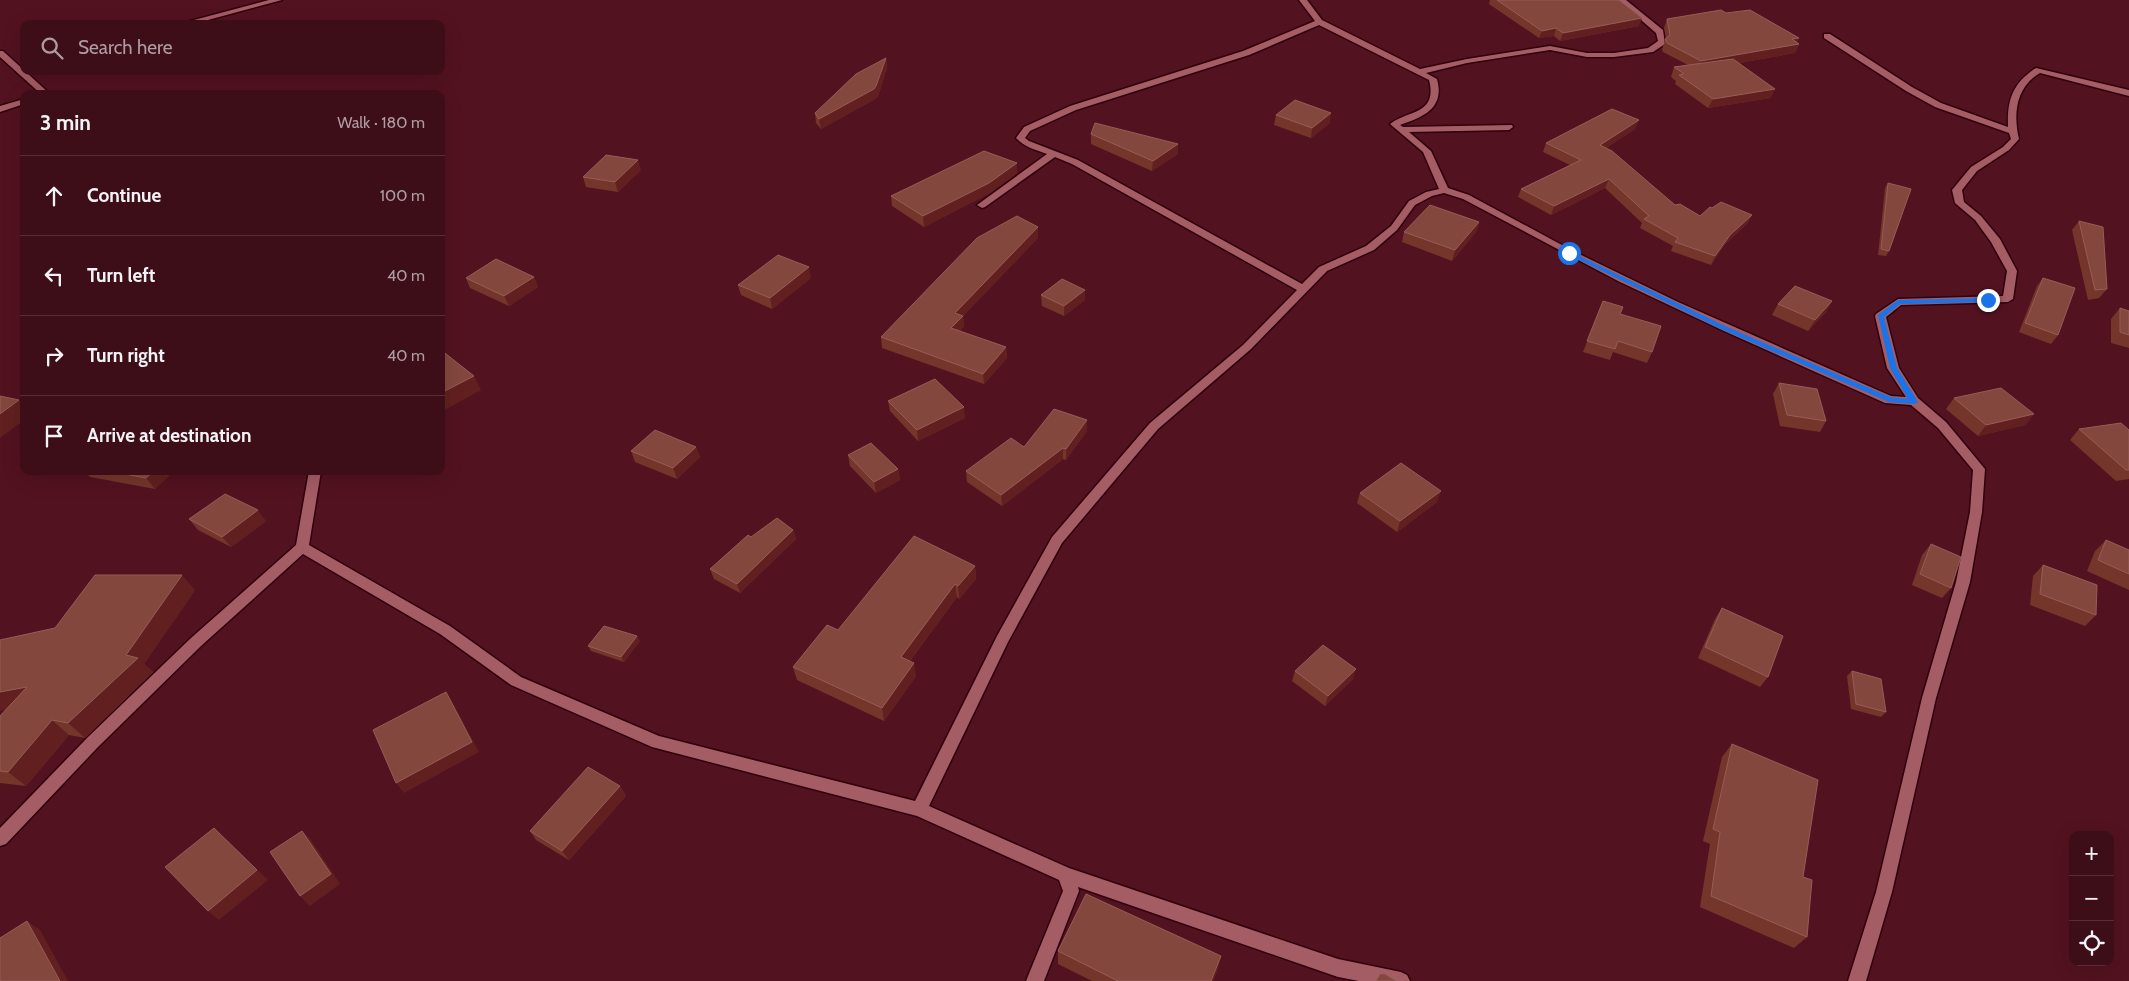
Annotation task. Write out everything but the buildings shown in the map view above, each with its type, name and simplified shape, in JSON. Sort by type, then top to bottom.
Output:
[{"type":"street","points":[[207,20],[278,0]]},
{"type":"street","points":[[1303,0],[1319,22],[1433,79],[1437,87],[1432,104],[1416,117],[1394,124],[1427,151],[1444,190]]},
{"type":"street","points":[[1418,72],[1467,61],[1550,48],[1587,56],[1614,55],[1650,50],[1662,42],[1660,32],[1622,0]]},
{"type":"street","points":[[1303,289],[1075,162],[1026,143],[1020,138],[1027,129],[1073,108],[1246,53],[1319,22]]},
{"type":"street","points":[[1828,36],[1901,84],[1938,105],[2012,130]]},
{"type":"street","points":[[0,53],[20,69]]},
{"type":"street","points":[[1858,981],[1884,892],[1929,698],[1963,582],[1976,512],[1979,469],[1942,425],[1914,402],[1893,368],[1880,316],[1898,302],[2008,299],[2012,271],[1996,241],[1978,218],[1960,203],[1957,190],[1966,176],[1986,160],[2010,148],[2015,139],[2012,130],[2013,104],[2025,79],[2039,70],[2129,93]]},
{"type":"street","points":[[27,75],[42,90]]},
{"type":"street","points":[[0,109],[20,102]]},
{"type":"street","points":[[1401,130],[1508,127]]},
{"type":"street","points":[[982,205],[1054,154]]},
{"type":"street","points":[[919,809],[1002,640],[1057,540],[1154,426],[1246,347],[1323,269],[1370,248],[1394,228],[1412,203],[1429,194],[1444,190],[1466,197],[1586,262],[1723,328],[1889,400],[1914,402]]},
{"type":"street","points":[[0,839],[92,742],[196,642],[302,547],[314,475]]},
{"type":"street","points":[[302,547],[445,630],[516,681],[657,742],[919,809],[1066,875],[1338,968],[1401,981]]},
{"type":"street","points":[[1035,981],[1071,891],[1066,875]]},
{"type":"route","points":[[1569,253],[1723,328],[1889,400],[1914,402],[1893,368],[1880,316],[1898,302],[1988,300]]}]
